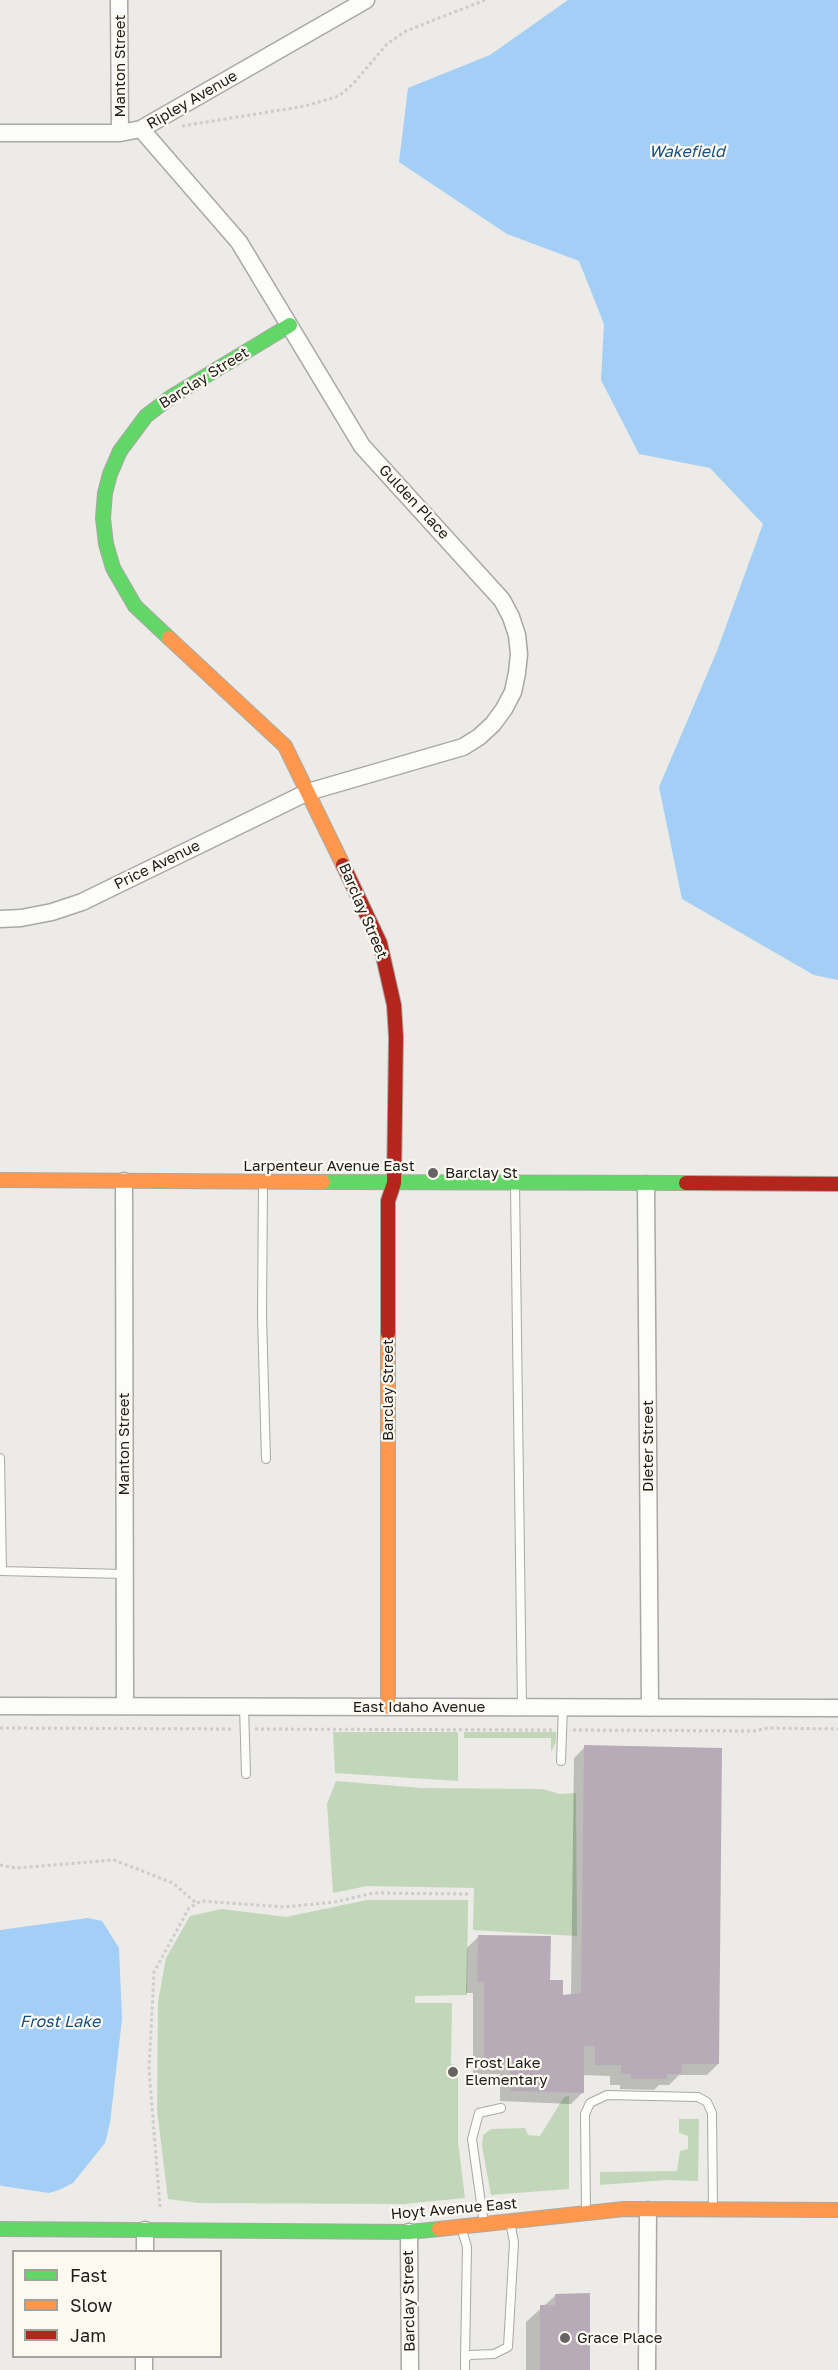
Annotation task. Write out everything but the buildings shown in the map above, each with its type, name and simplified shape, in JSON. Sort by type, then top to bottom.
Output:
[{"type":"street","name":"Manton Street","points":[[119,0],[120,132]]},
{"type":"street","name":"Ripley Avenue","points":[[0,133],[120,132],[141,129],[366,0]]},
{"type":"street","name":"Gulden Place","points":[[141,129],[239,242],[362,446],[502,600],[517,635],[518,673],[513,692],[493,724],[479,737],[445,754],[308,792]]},
{"type":"street","name":"Barclay Street","points":[[290,325],[171,397],[146,416],[120,451],[113,466],[105,493],[103,518],[106,543],[113,568],[135,606],[285,746],[366,911],[380,943],[388,973],[396,1036],[394,1183],[388,1202],[387,1707]]},
{"type":"street","name":"Price Avenue","points":[[0,919],[21,918],[52,912],[82,902],[308,792]]},
{"type":"street","name":"Larpenteur Avenue East","points":[[0,1180],[838,1184]]},
{"type":"street","name":"Manton Street","points":[[124,1181],[125,1706]]},
{"type":"street","name":"Dieter Street","points":[[646,1184],[650,1708]]},
{"type":"street","name":"East Idaho Avenue","points":[[0,1706],[838,1708]]},
{"type":"street","name":"Hoyt Avenue East","points":[[0,2229],[409,2232],[624,2209],[838,2210]]},
{"type":"street","points":[[647,2370],[648,2210]]},
{"type":"street","points":[[145,2230],[145,2250]]},
{"type":"street","name":"Barclay Street","points":[[409,2232],[410,2370]]},
{"type":"lane","points":[[263,1183],[262,1316],[266,1459]]},
{"type":"lane","points":[[515,1184],[522,1707]]},
{"type":"lane","points":[[0,1458],[1,1571],[124,1574]]},
{"type":"lane","points":[[244,1707],[246,1774]]},
{"type":"lane","points":[[561,1761],[563,1707]]},
{"type":"lane","points":[[586,2213],[585,2114],[590,2103],[607,2095],[698,2097],[707,2102],[712,2113],[713,2210]]},
{"type":"lane","points":[[484,2224],[472,2139],[479,2113],[501,2108]]},
{"type":"lane","points":[[465,2359],[469,2355],[494,2354],[508,2347],[514,2242],[510,2221]]},
{"type":"lane","points":[[461,2227],[467,2247],[465,2370]]},
{"type":"path","points":[[177,127],[305,106],[339,96],[387,44],[406,31],[485,0]]},
{"type":"path","points":[[0,1728],[754,1731],[768,1728],[838,1729]]},
{"type":"path","points":[[0,1865],[16,1868],[114,1860],[173,1883],[197,1904]]},
{"type":"path","points":[[160,2207],[149,2069],[154,1972],[189,1908],[201,1901],[284,1907],[335,1902],[373,1893],[470,1894]]},
{"type":"green space","points":[[333,1732],[458,1732],[458,1781],[335,1773]]},
{"type":"green space","points":[[464,1732],[556,1732],[556,1742],[551,1752],[551,1738],[464,1738]]},
{"type":"green space","points":[[336,1781],[421,1788],[542,1789],[560,1794],[576,1793],[577,1936],[473,1930],[474,1888],[367,1886],[333,1893],[327,1804]]},
{"type":"green space","points":[[367,1900],[468,1900],[467,1995],[415,1996],[415,2003],[452,2003],[451,2064],[458,2066],[458,2142],[465,2198],[404,2204],[198,2203],[168,2199],[157,2110],[158,2002],[166,1958],[190,1916],[222,1909],[286,1917]]},
{"type":"green space","points":[[569,2096],[569,2189],[491,2195],[482,2146],[483,2135],[491,2129],[525,2128],[528,2135],[540,2136],[564,2097]]},
{"type":"green space","points":[[679,2119],[699,2119],[698,2181],[666,2180],[600,2185],[600,2172],[677,2171],[680,2151],[688,2149],[688,2136],[679,2133]]},
{"type":"water","name":"Wakefield","points":[[568,0],[838,0],[838,980],[814,975],[682,899],[659,787],[717,651],[763,524],[710,468],[639,454],[601,380],[604,324],[579,261],[507,234],[399,162],[408,88],[490,55]]},
{"type":"water","name":"Frost Lake","points":[[88,1918],[102,1921],[119,1948],[122,2019],[110,2123],[105,2143],[73,2183],[59,2190],[49,2193],[2,2186],[0,2185],[0,1930]]},
{"type":"traffic: fast","points":[[169,638],[135,606],[113,568],[106,544],[103,518],[105,493],[110,474],[120,451],[146,416],[171,397],[290,325]]},
{"type":"traffic: fast","points":[[323,1182],[686,1183]]},
{"type":"traffic: fast","points":[[0,2229],[409,2232],[439,2229]]},
{"type":"traffic: slow","points":[[169,638],[285,746],[343,865]]},
{"type":"traffic: slow","points":[[0,1180],[323,1182]]},
{"type":"traffic: slow","points":[[388,1333],[388,1707]]},
{"type":"traffic: slow","points":[[439,2229],[624,2209],[838,2210]]},
{"type":"traffic: jam","points":[[343,865],[380,943],[394,1005],[396,1037],[394,1183],[388,1201],[388,1333]]},
{"type":"traffic: jam","points":[[686,1183],[838,1184]]},
{"type":"place","name":"Barclay St","points":[[433,1173]]},
{"type":"place","name":"Frost Lake Elementary","points":[[453,2072]]},
{"type":"place","name":"Grace Place","points":[[565,2338]]}]
